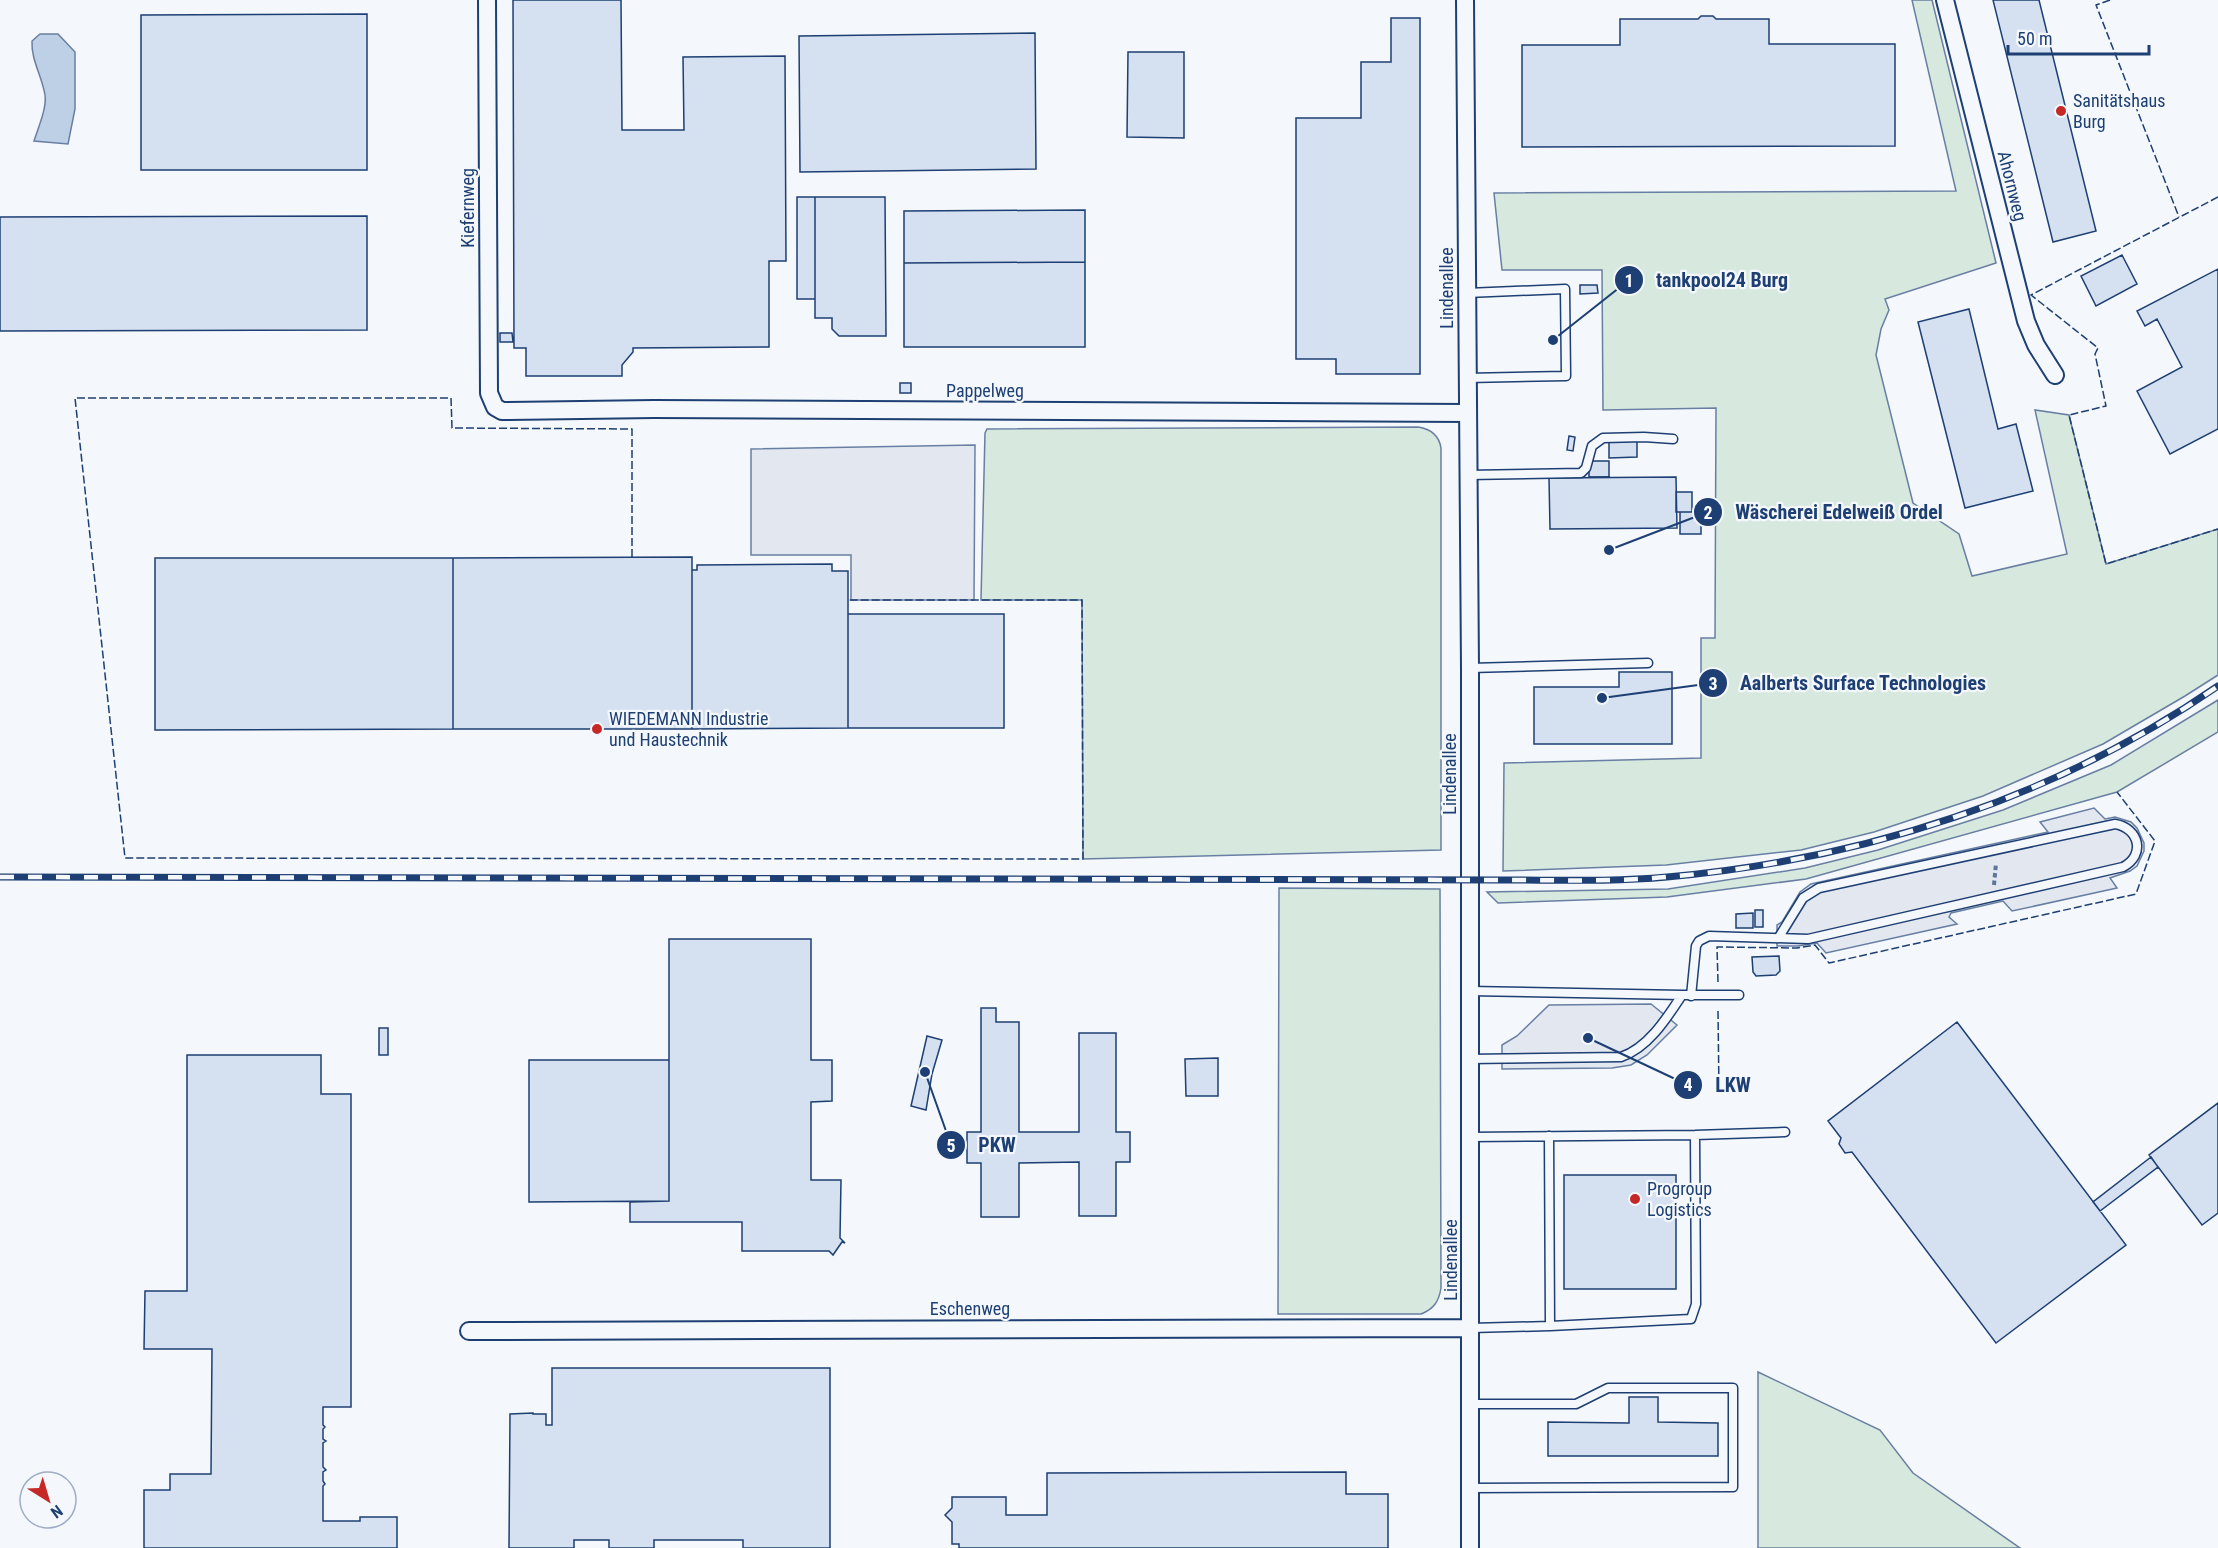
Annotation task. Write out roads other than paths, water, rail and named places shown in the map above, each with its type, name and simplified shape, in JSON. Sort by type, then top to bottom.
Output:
[{"type":"street","name":"Kiefernweg","points":[[487,0],[489,393],[495,407],[502,411]]},
{"type":"street","name":"Lindenallee","points":[[1465,0],[1470,668],[1470,1548]]},
{"type":"street","name":"Ahornweg","points":[[1945,0],[2026,321],[2036,345],[2055,375]]},
{"type":"street","name":"Pappelweg","points":[[502,411],[686,409],[1467,413]]},
{"type":"street","name":"Eschenweg","points":[[469,1331],[1471,1328]]},
{"type":"lane","points":[[1467,293],[1565,289],[1566,376],[1467,378]]},
{"type":"lane","points":[[1468,475],[1581,473],[1586,468],[1592,446],[1603,438],[1673,439]]},
{"type":"lane","points":[[1470,668],[1648,663]]},
{"type":"lane","points":[[1469,1059],[1621,1057],[1639,1047],[1687,996],[1694,952],[1699,941],[1704,938],[1714,936],[1808,939],[2123,867],[2134,859],[2138,847],[2134,834],[2129,828],[2115,824],[1813,890],[1803,898],[1779,937]]},
{"type":"lane","points":[[1469,991],[1739,995]]},
{"type":"lane","points":[[1469,1137],[1785,1132]]},
{"type":"lane","points":[[1471,1328],[1691,1319],[1696,1304],[1695,1135]]},
{"type":"lane","points":[[1549,1136],[1550,1326]]},
{"type":"lane","points":[[1470,1404],[1576,1404],[1608,1388],[1733,1388],[1733,1487],[1470,1488]]},
{"type":"water","points":[[40,34],[58,34],[75,52],[75,109],[68,144],[34,141],[45,100],[44,88],[32,48],[32,41]]},
{"type":"railway","points":[[0,877],[1585,880],[1667,877],[1740,869],[1813,856],[1884,839],[1955,817],[2024,791],[2091,761],[2156,726],[2218,686]]},
{"type":"place","name":"Sanitätshaus Burg","points":[[2061,111]]},
{"type":"place","name":"tankpool24 Burg","points":[[1553,340]]},
{"type":"place","name":"Wäscherei Edelweiß Ordel","points":[[1609,550]]},
{"type":"place","name":"Aalberts Surface Technologies","points":[[1602,698]]},
{"type":"place","name":"WIEDEMANN Industrie und Haustechnik","points":[[597,729]]},
{"type":"place","name":"LKW","points":[[1588,1038]]},
{"type":"place","name":"PKW","points":[[925,1072]]},
{"type":"place","name":"Progroup Logistics","points":[[1635,1199]]}]
